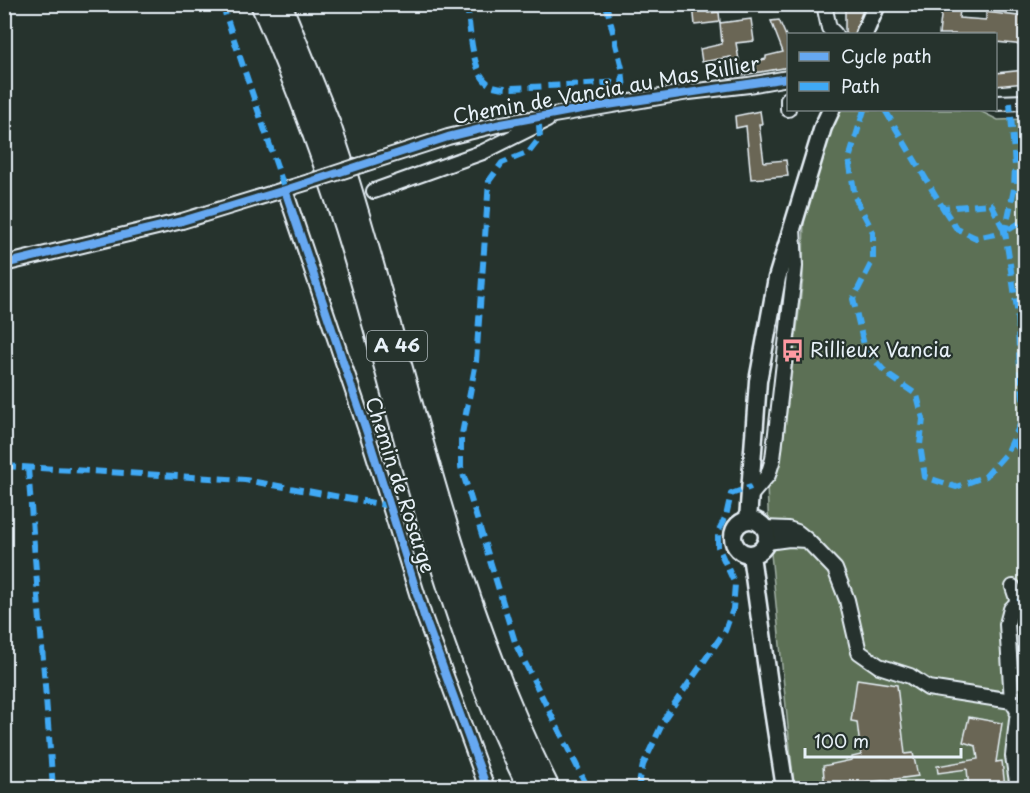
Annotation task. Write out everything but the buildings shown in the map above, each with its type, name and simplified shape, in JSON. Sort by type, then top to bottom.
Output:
[{"type":"highway","name":"A 46","points":[[261,4],[294,80],[332,186],[449,591],[473,660],[529,789]]},
{"type":"highway","name":"A 46","points":[[280,4],[330,125],[348,179],[445,519],[465,581],[510,702],[549,789]]},
{"type":"main road","points":[[748,520],[759,374],[777,278],[823,127],[831,111]]},
{"type":"main road","points":[[748,520],[759,522],[766,535],[761,551],[751,555],[745,554],[736,547],[732,536],[737,525],[748,520]]},
{"type":"main road","points":[[751,555],[785,789]]},
{"type":"street","points":[[825,9],[829,28],[834,33]]},
{"type":"street","name":"Chemin de Vancia au Mas Rillier","points":[[4,264],[182,221],[448,137],[557,114],[787,78]]},
{"type":"street","points":[[997,103],[1026,102]]},
{"type":"street","points":[[374,191],[483,152],[557,114]]},
{"type":"street","name":"Chemin de Rosarge","points":[[285,190],[372,446],[424,616],[487,789]]},
{"type":"street","points":[[750,496],[768,475],[774,451],[795,266],[792,224]]},
{"type":"street","points":[[766,535],[807,540],[826,559],[838,576],[847,600],[859,652],[879,666],[910,676],[928,688],[1012,701]]},
{"type":"street","points":[[1012,587],[1018,602],[1011,609],[1007,624],[1012,701],[1018,711],[1013,756],[1018,789]]},
{"type":"green space","points":[[840,111],[980,111],[998,120],[1025,119],[1025,788],[794,788],[769,533],[767,484],[782,453],[803,278],[804,208],[811,182]]},
{"type":"marked path","points":[[222,4],[285,190]]},
{"type":"marked path","points":[[467,4],[478,70],[489,84],[512,88],[623,82]]},
{"type":"marked path","points":[[606,4],[622,68],[625,102]]},
{"type":"marked path","points":[[943,208],[957,229],[976,238],[1005,232],[1014,189],[1015,166],[1010,103]]},
{"type":"marked path","points":[[864,111],[849,159],[855,197],[873,232],[873,260],[853,299],[865,349],[887,374],[917,395],[923,419],[920,445],[925,477],[956,487],[986,476],[1008,451],[1025,414],[1017,309],[1005,232]]},
{"type":"marked path","points":[[886,111],[943,208],[991,204],[1005,232],[1026,219]]},
{"type":"marked path","points":[[539,125],[540,138],[529,152],[502,163],[489,181],[476,362],[461,439],[461,467],[516,645],[588,788]]},
{"type":"marked path","points":[[1012,441],[1026,456]]},
{"type":"marked path","points":[[4,466],[245,480],[391,506]]},
{"type":"marked path","points":[[28,468],[53,788]]},
{"type":"marked path","points":[[638,788],[643,765],[666,716],[725,631],[733,609],[735,584],[718,547],[718,532],[726,516],[731,494],[751,487]]},
{"type":"marked path","points":[[1018,602],[1026,598]]},
{"type":"cycle path","points":[[4,264],[182,221],[448,137],[501,124],[581,109],[787,78]]},
{"type":"cycle path","points":[[285,190],[368,436],[424,616],[487,788]]},
{"type":"place","name":"Rillieux Vancia","points":[[792,350]]}]
